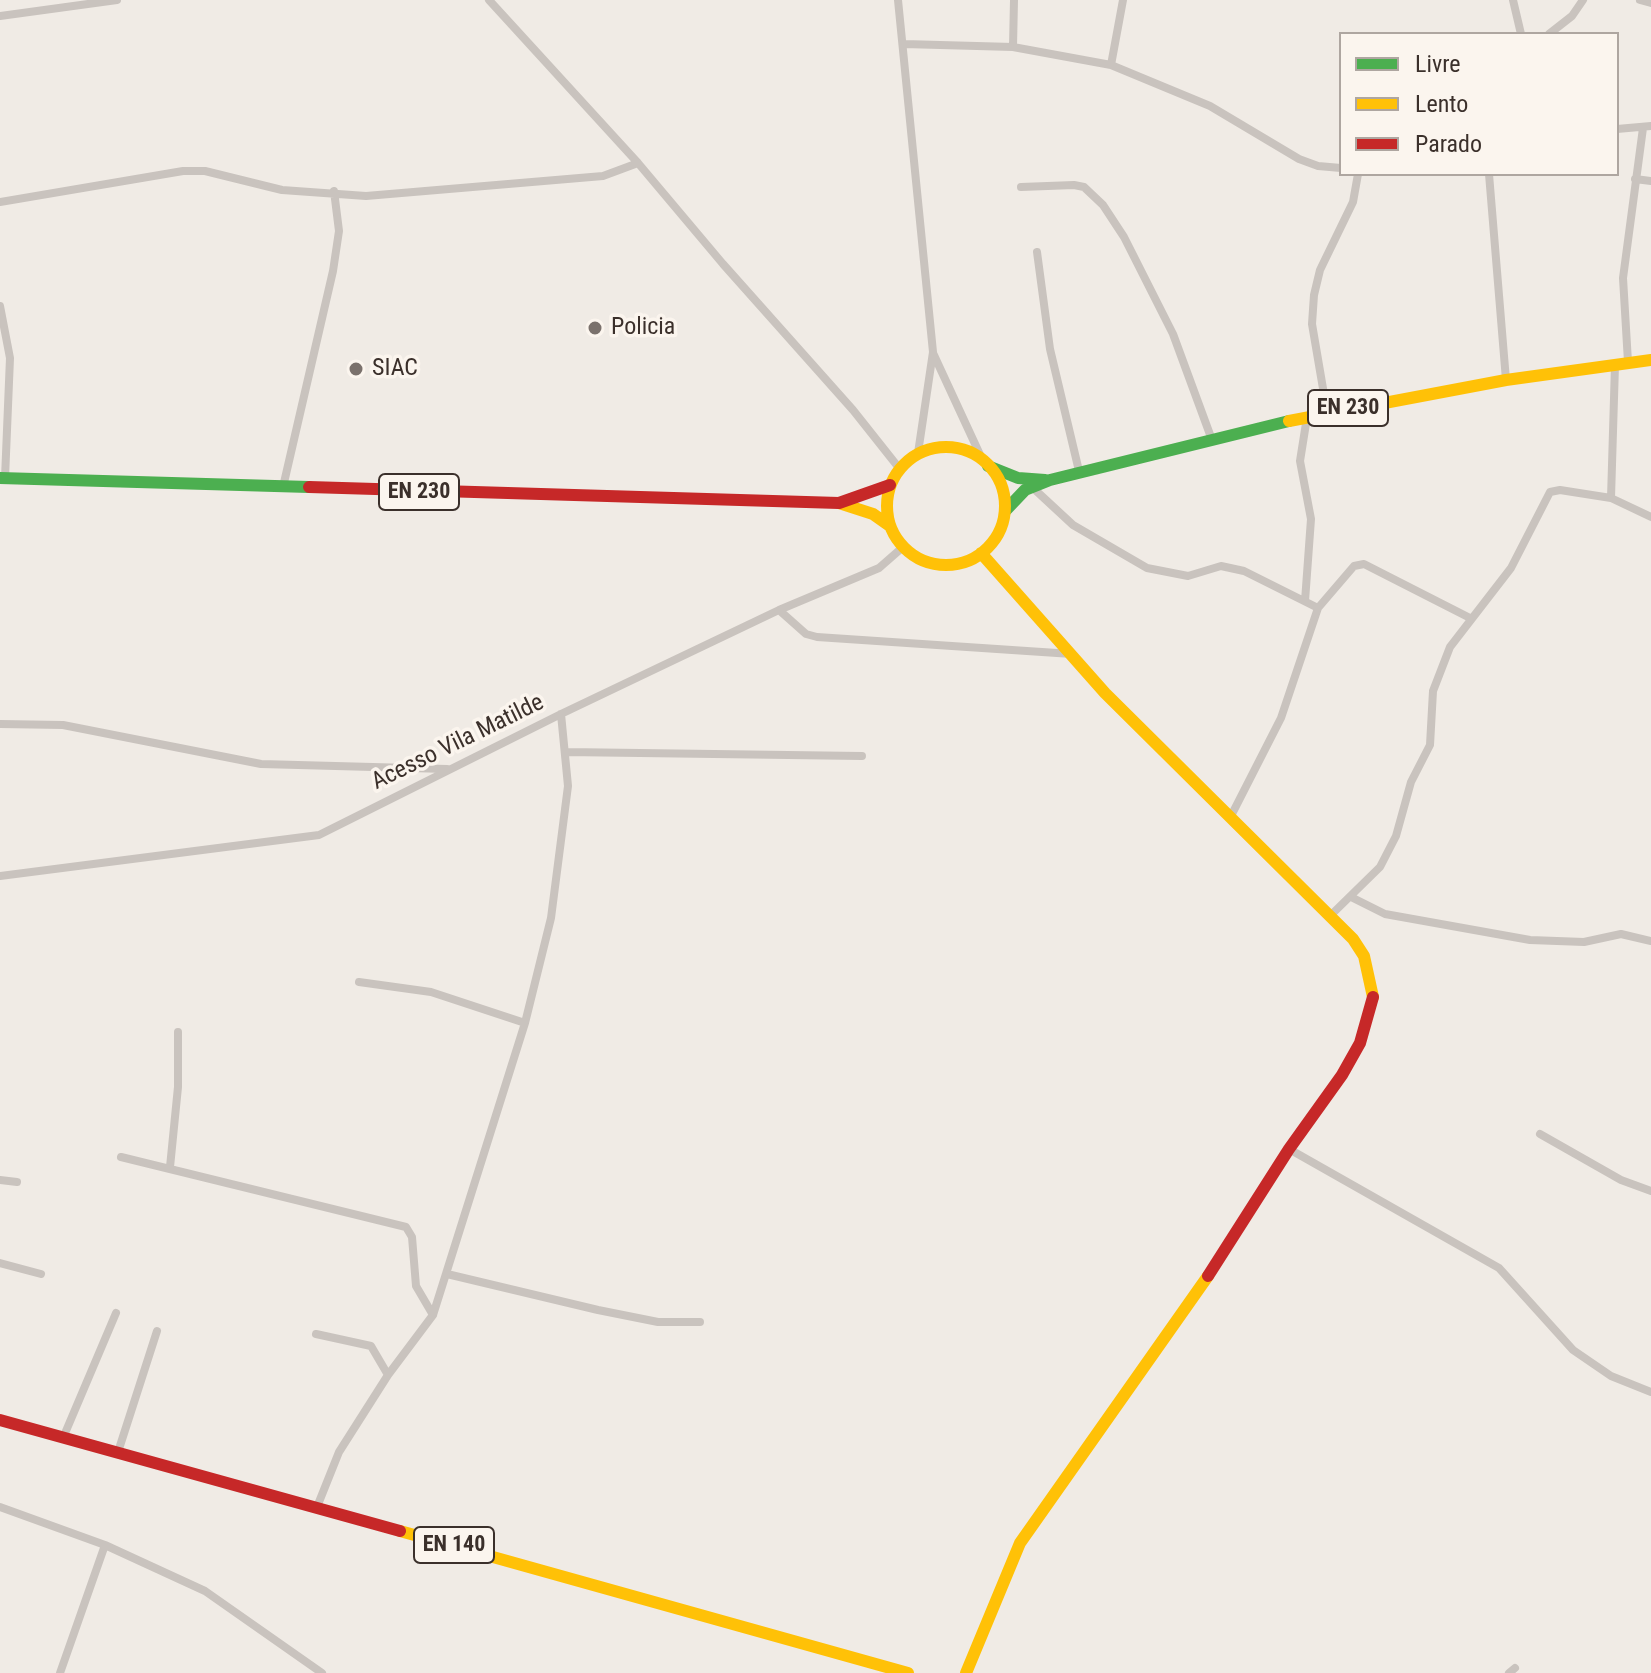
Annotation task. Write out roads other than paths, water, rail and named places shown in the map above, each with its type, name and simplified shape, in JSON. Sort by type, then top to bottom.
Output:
[{"type":"main road","name":"EN 230","points":[[1005,511],[1032,487],[1079,471],[1327,412],[1506,380],[1651,360]]},
{"type":"main road","points":[[941,447],[963,449],[985,463],[996,475],[1004,495],[1005,511],[997,535],[981,553],[961,563],[940,564],[919,559],[903,547],[890,526],[886,504],[890,485],[899,468],[918,453],[941,447]]},
{"type":"main road","name":"EN 230","points":[[985,463],[1018,478],[1050,480]]},
{"type":"main road","name":"EN 230","points":[[3,478],[839,503],[873,514],[890,526]]},
{"type":"main road","name":"EN 230","points":[[839,503],[890,485]]},
{"type":"main road","points":[[966,1673],[1020,1543],[1227,1249],[1289,1149],[1342,1075],[1370,1016],[1373,996],[1364,956],[1331,915],[1105,693],[981,553]]},
{"type":"main road","name":"EN 140","points":[[0,1420],[908,1673]]},
{"type":"street","points":[[0,16],[117,0]]},
{"type":"street","points":[[489,0],[638,163],[853,410],[899,468]]},
{"type":"street","points":[[898,0],[933,352],[918,453]]},
{"type":"street","points":[[1013,47],[1014,0]]},
{"type":"street","points":[[1111,65],[1123,0]]},
{"type":"street","points":[[1513,0],[1521,32]]},
{"type":"street","points":[[1552,32],[1572,16],[1583,0]]},
{"type":"street","points":[[1640,0],[1651,3]]},
{"type":"street","points":[[904,44],[1013,47],[1111,65],[1210,106],[1299,159],[1318,166],[1339,168]]},
{"type":"street","points":[[1619,129],[1647,127],[1635,179],[1623,278],[1628,362]]},
{"type":"street","points":[[0,202],[183,171],[205,171],[282,190],[379,196],[603,176],[638,163]]},
{"type":"street","points":[[1327,412],[1312,324],[1314,295],[1320,270],[1353,202],[1358,176]]},
{"type":"street","points":[[1489,176],[1506,380]]},
{"type":"street","points":[[1635,179],[1651,181]]},
{"type":"street","points":[[1021,187],[1084,187],[1103,205],[1124,237],[1173,334],[1212,440]]},
{"type":"street","points":[[283,488],[333,271],[339,231],[334,191]]},
{"type":"street","points":[[1037,252],[1050,349],[1079,471]]},
{"type":"street","points":[[0,306],[10,358],[3,478]]},
{"type":"street","points":[[933,352],[985,463]]},
{"type":"street","points":[[1611,498],[1615,365]]},
{"type":"street","points":[[1305,601],[1311,519],[1300,461],[1307,417]]},
{"type":"street","points":[[1032,487],[1073,525],[1147,568],[1188,576],[1221,566],[1244,571],[1318,608]]},
{"type":"street","points":[[1331,915],[1380,867],[1396,836],[1411,782],[1430,745],[1438,675],[1450,647],[1519,555],[1550,492],[1560,490],[1611,498],[1651,517]]},
{"type":"street","name":"Acesso Vila Matilde","points":[[0,876],[308,839],[779,610],[879,568],[903,547]]},
{"type":"street","points":[[1231,816],[1281,718],[1318,608],[1354,566],[1364,564],[1470,618]]},
{"type":"street","points":[[779,610],[806,634],[817,637],[1072,654]]},
{"type":"street","points":[[317,1507],[339,1452],[388,1375],[433,1315],[525,1023],[551,918],[568,786],[561,714]]},
{"type":"street","points":[[0,724],[63,725],[261,764],[448,769]]},
{"type":"street","points":[[566,752],[862,756]]},
{"type":"street","points":[[1351,897],[1396,917],[1530,940],[1584,942],[1621,934],[1651,941]]},
{"type":"street","points":[[359,982],[431,992],[525,1023]]},
{"type":"street","points":[[170,1167],[178,1087],[178,1032]]},
{"type":"street","points":[[1540,1134],[1621,1180],[1651,1191]]},
{"type":"street","points":[[1289,1149],[1499,1268],[1573,1350],[1611,1376],[1651,1392]]},
{"type":"street","points":[[121,1157],[406,1227],[412,1237],[416,1286],[433,1315]]},
{"type":"street","points":[[0,1180],[17,1182]]},
{"type":"street","points":[[0,1263],[41,1274]]},
{"type":"street","points":[[447,1274],[658,1322],[700,1322]]},
{"type":"street","points":[[63,1438],[116,1313]]},
{"type":"street","points":[[118,1452],[157,1331]]},
{"type":"street","points":[[316,1334],[371,1346],[388,1375]]},
{"type":"street","points":[[0,1507],[105,1545],[205,1591],[322,1673]]},
{"type":"street","points":[[60,1673],[105,1545]]},
{"type":"place","name":"Policia","points":[[595,328]]},
{"type":"place","name":"SIAC","points":[[356,369]]}]
